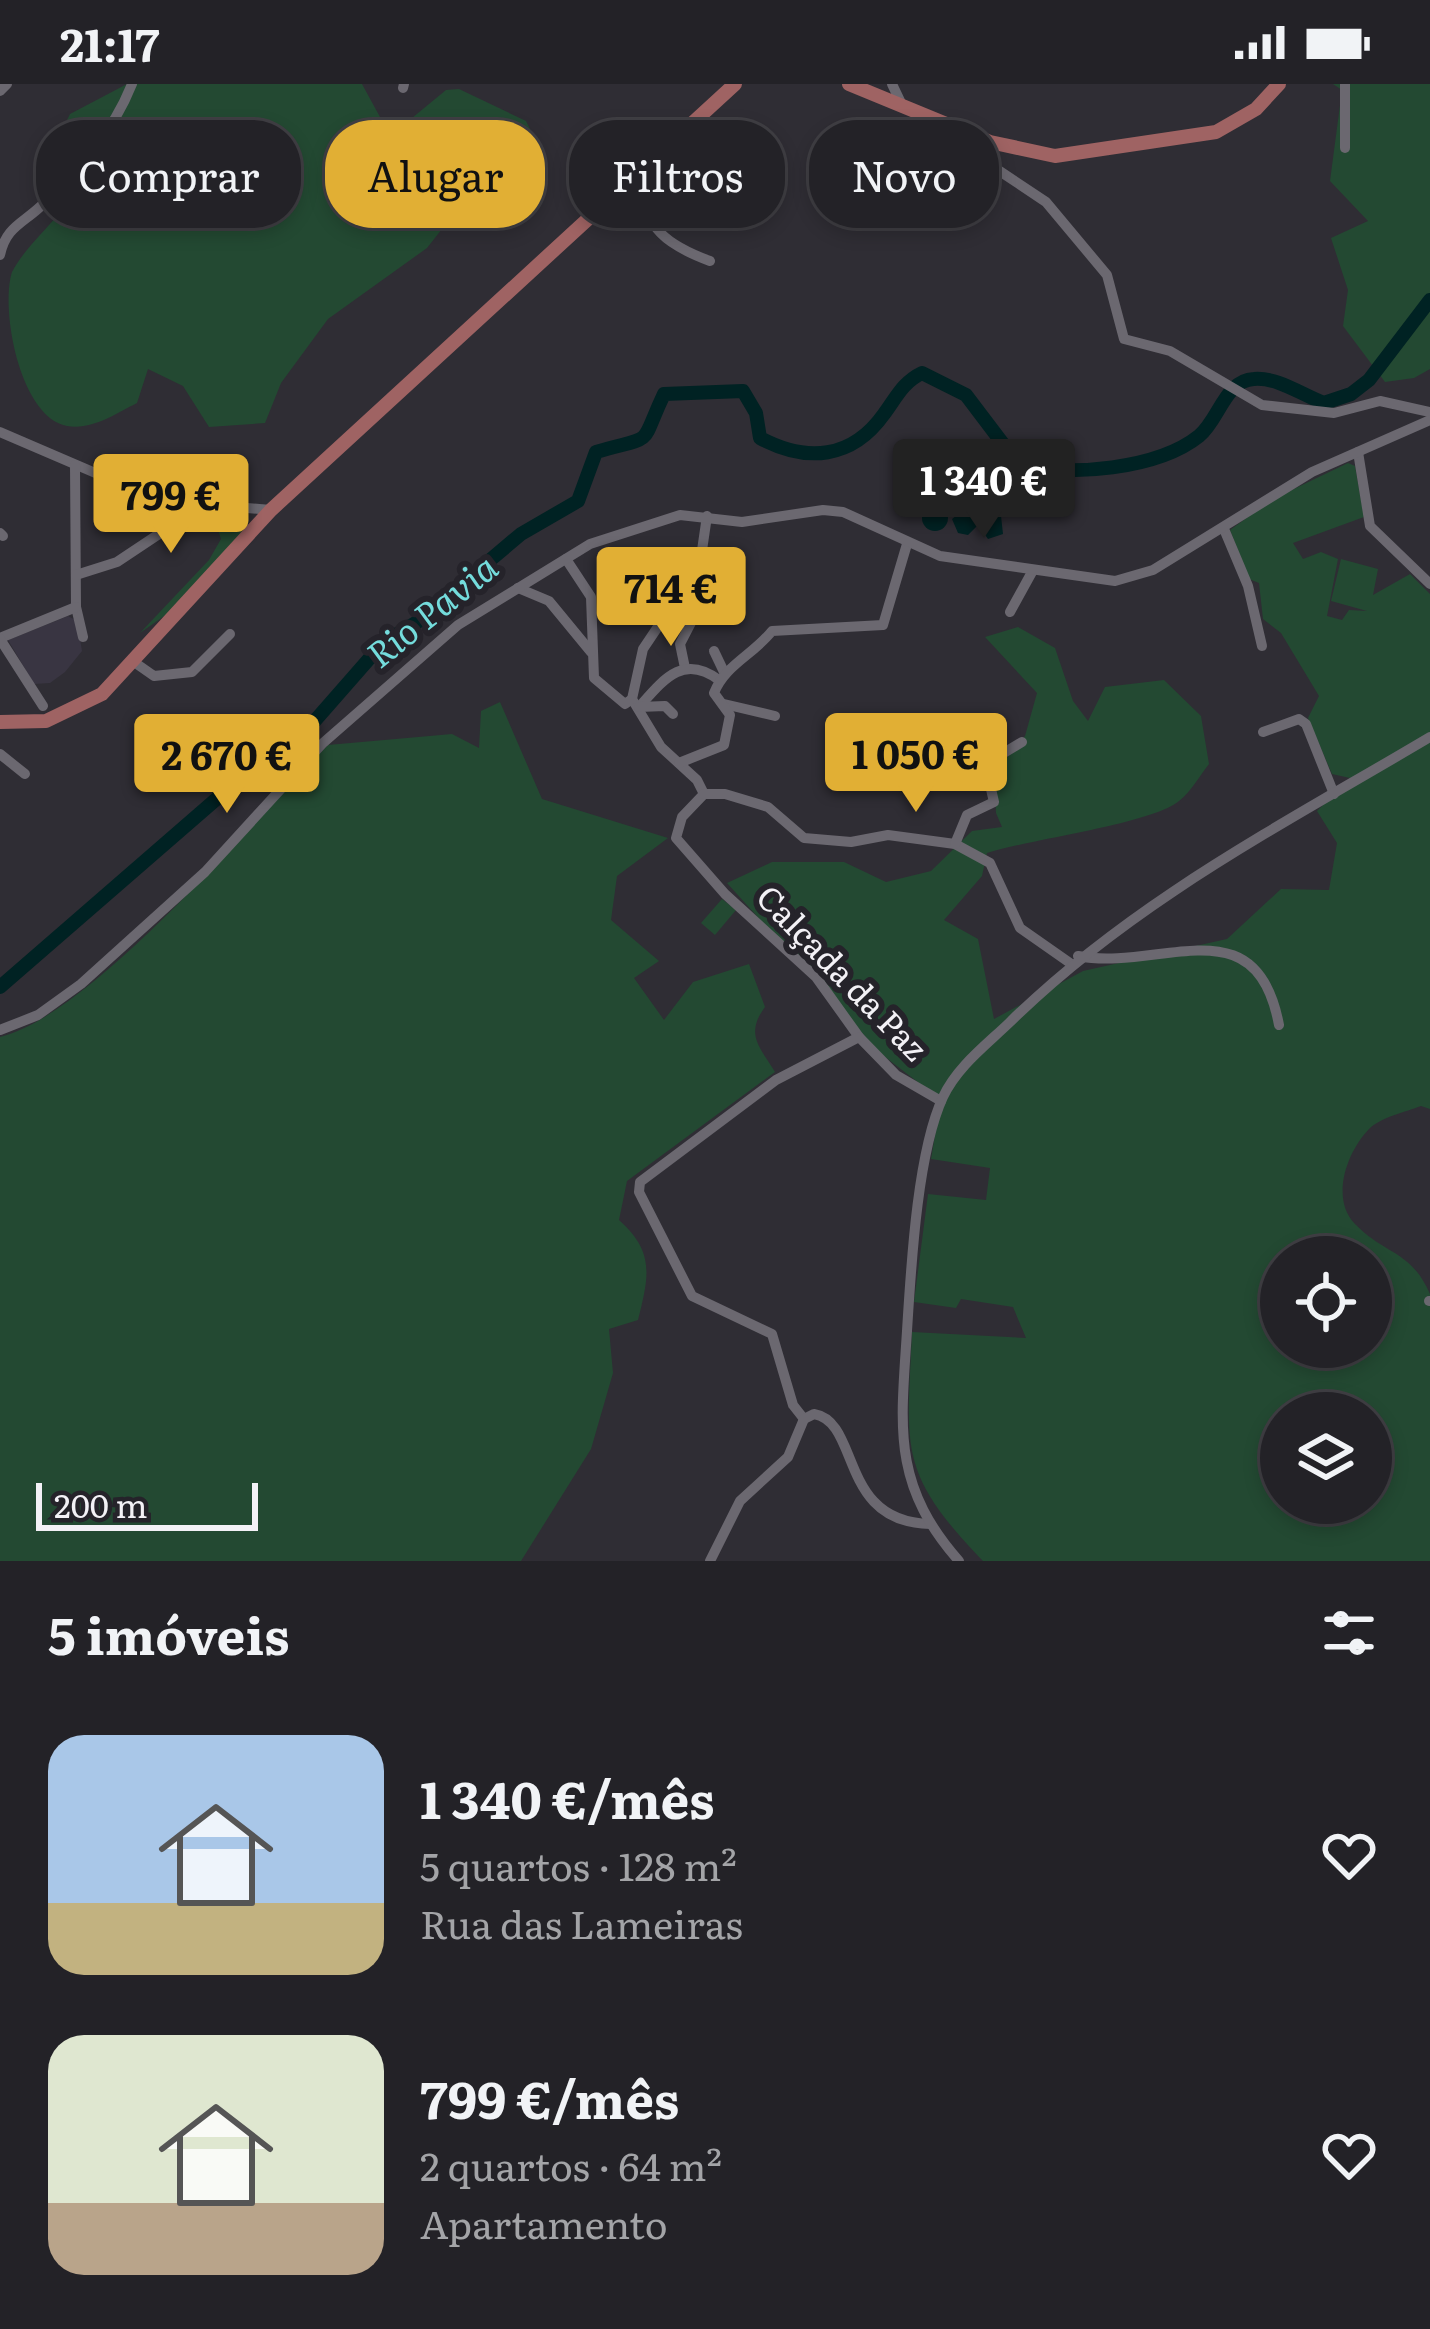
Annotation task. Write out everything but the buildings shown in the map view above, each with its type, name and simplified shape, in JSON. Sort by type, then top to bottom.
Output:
[{"type":"main road","points":[[694,120],[735,84]]},
{"type":"main road","points":[[849,84],[938,120]]},
{"type":"main road","points":[[999,152],[1085,155],[1199,137],[1240,120],[1279,84]]},
{"type":"main road","points":[[0,720],[58,718],[102,694],[245,538],[258,516],[574,228]]},
{"type":"street","points":[[0,91],[7,84]]},
{"type":"street","points":[[0,255],[8,231],[39,208],[106,136],[132,84]]},
{"type":"street","points":[[892,84],[902,105]]},
{"type":"street","points":[[1345,84],[1345,148]]},
{"type":"street","points":[[0,1030],[38,1016],[81,984],[205,872],[323,743],[461,623],[566,559],[635,526],[680,515],[742,522],[844,512],[951,559],[1089,581],[1130,578],[1224,529],[1260,504],[1428,418],[1415,408],[1381,401],[1310,413],[1262,405],[1170,351],[1124,339],[1107,275],[1046,202],[999,158]]},
{"type":"street","points":[[656,228],[668,244],[710,261]]},
{"type":"street","points":[[0,432],[128,483],[208,493],[258,516]]},
{"type":"street","points":[[1358,452],[1370,526],[1430,584]]},
{"type":"street","points":[[76,465],[76,607],[83,637]]},
{"type":"street","points":[[76,575],[116,562],[179,523],[188,514],[169,488]]},
{"type":"street","points":[[707,516],[700,564],[643,650],[635,703],[661,747],[704,794],[725,794],[768,807],[804,838],[851,842],[888,835],[955,844],[990,863],[1020,928],[1074,960],[1197,950],[1244,961],[1273,989],[1280,1025]]},
{"type":"street","points":[[1224,529],[1248,586],[1262,646]]},
{"type":"street","points":[[679,763],[724,745],[730,723],[724,704],[714,693],[722,676],[772,631],[883,625],[908,544]]},
{"type":"street","points":[[566,559],[591,597],[594,678],[625,704],[665,706],[673,714]]},
{"type":"street","points":[[1010,612],[1032,572]]},
{"type":"street","points":[[518,588],[549,601],[591,652]]},
{"type":"street","points":[[676,604],[694,617],[680,644],[685,668]]},
{"type":"street","points":[[43,706],[0,639],[76,607]]},
{"type":"street","points":[[134,662],[154,676],[192,672],[230,634]]},
{"type":"street","points":[[714,651],[722,676]]},
{"type":"street","points":[[635,703],[662,678],[685,668],[722,676]]},
{"type":"street","points":[[724,704],[775,716]]},
{"type":"street","points":[[1263,732],[1299,719],[1306,724],[1334,794]]},
{"type":"street","points":[[959,1561],[930,1524],[909,1480],[901,1426],[912,1265],[941,1100],[953,1077],[1074,960],[1176,886],[1430,737]]},
{"type":"street","points":[[955,844],[962,820],[994,802],[987,772],[992,760],[1022,742]]},
{"type":"street","points":[[0,754],[25,774]]},
{"type":"street","name":"Calçada da Paz","points":[[704,794],[682,818],[676,838],[681,848],[816,977],[859,1037],[896,1075],[941,1100]]},
{"type":"street","points":[[804,1419],[793,1405],[787,1370],[772,1334],[692,1296],[639,1192],[640,1181],[776,1080],[859,1037]]},
{"type":"street","points":[[804,1419],[824,1416],[839,1430],[851,1468],[878,1507],[895,1519],[930,1524]]},
{"type":"street","points":[[710,1561],[740,1502],[788,1457],[804,1419]]},
{"type":"shaded area","points":[[939,474],[952,487],[939,500],[926,487]]},
{"type":"shaded area","points":[[969,479],[982,492],[969,505],[956,492]]},
{"type":"shaded area","points":[[998,484],[1011,497],[998,510],[985,497]]},
{"type":"shaded area","points":[[935,505],[948,518],[935,531],[922,518]]},
{"type":"shaded area","points":[[965,509],[975,514],[978,524],[987,515],[1001,516],[1003,534],[988,539],[978,525],[968,535],[958,533],[952,519]]},
{"type":"shaded area","points":[[68,616],[77,621],[82,651],[50,683],[34,684],[8,640]]},
{"type":"green space","points":[[127,84],[362,84],[380,117],[412,118],[446,90],[459,89],[524,120],[325,120],[325,228],[443,228],[427,248],[328,319],[281,383],[265,423],[209,427],[183,386],[148,369],[137,403],[77,427],[51,418],[37,403],[17,360],[9,289],[12,272],[27,250],[46,228],[301,228],[301,120],[67,120],[70,114]]},
{"type":"green space","points":[[1333,84],[1430,84],[1430,369],[1414,378],[1385,382],[1343,326],[1348,290],[1331,238],[1368,221],[1330,181],[1342,90]]},
{"type":"green space","points":[[1348,463],[1355,466],[1364,517],[1293,543],[1303,559],[1321,552],[1338,559],[1327,616],[1342,620],[1349,610],[1367,611],[1331,601],[1341,559],[1378,569],[1373,595],[1410,574],[1430,594],[1430,1109],[1421,1106],[1374,1125],[1348,1162],[1344,1201],[1355,1224],[1370,1236],[1260,1236],[1260,1368],[1392,1368],[1392,1252],[1414,1269],[1430,1294],[1430,1561],[983,1561],[921,1480],[913,1457],[909,1405],[912,1332],[1026,1338],[1013,1307],[961,1299],[956,1308],[914,1302],[928,1194],[986,1200],[990,1168],[931,1159],[941,1100],[880,1053],[727,883],[772,862],[844,862],[886,882],[931,871],[972,831],[1002,827],[996,813],[994,773],[1025,736],[1037,693],[985,637],[1018,627],[1055,648],[1073,701],[1088,721],[1105,687],[1164,680],[1201,716],[1209,764],[1183,797],[1165,809],[987,853],[982,876],[944,920],[978,939],[994,1019],[1083,971],[1227,939],[1281,889],[1329,890],[1337,843],[1317,811],[1350,778],[1332,774],[1308,718],[1319,696],[1281,633],[1263,619],[1259,583],[1249,579],[1230,530],[1273,499]]},
{"type":"green space","points":[[238,511],[242,534],[167,614],[140,633],[209,560],[221,539],[217,527]]},
{"type":"green space","points":[[500,702],[542,799],[668,838],[617,876],[611,920],[659,961],[634,978],[664,1020],[693,982],[749,964],[765,1007],[756,1025],[756,1040],[775,1072],[627,1181],[619,1220],[644,1254],[645,1290],[638,1320],[609,1329],[613,1373],[591,1449],[521,1561],[0,1561],[0,1037],[38,1021],[125,954],[328,745],[452,734],[479,748],[481,711]]},
{"type":"green space","points":[[722,899],[736,910],[715,935],[701,923]]},
{"type":"waterway","name":"Rio Pavia","points":[[0,987],[236,782],[284,756],[383,643],[466,592],[483,566],[521,534],[578,501],[596,452],[643,437],[664,394],[743,391],[756,413],[760,438],[795,451],[828,452],[858,440],[922,373],[966,395],[1019,465],[1062,470],[1112,467],[1161,456],[1199,436],[1229,393],[1244,381],[1272,381],[1324,403],[1351,394],[1369,380],[1430,300]]}]
